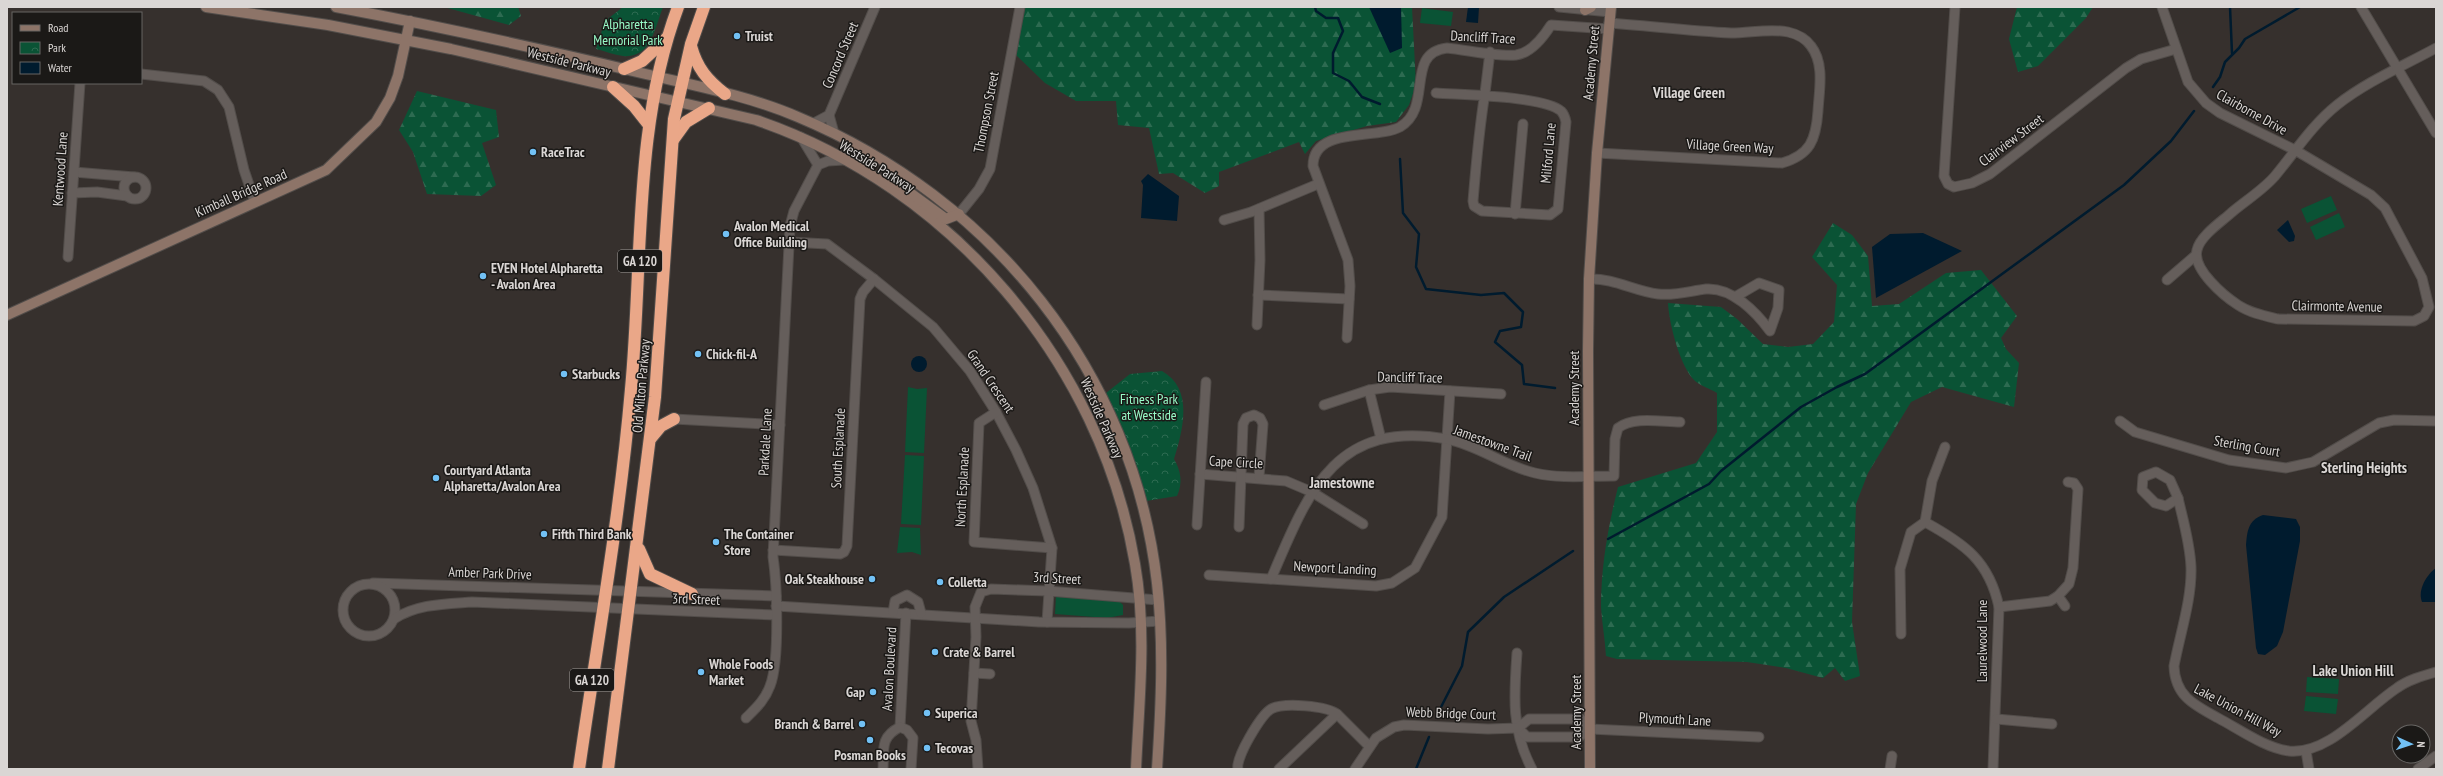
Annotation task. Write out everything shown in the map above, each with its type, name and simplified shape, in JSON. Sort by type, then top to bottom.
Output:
[{"type":"highway","name":"Old Milton Parkway","points":[[579,769],[612,591],[632,389],[649,125],[657,77],[678,7]]},
{"type":"highway","name":"Old Milton Parkway","points":[[608,769],[651,438],[672,143],[677,101],[680,83],[691,44],[704,7]]},
{"type":"highway","points":[[624,69],[642,61],[668,37]]},
{"type":"highway","points":[[691,44],[697,66],[702,73],[725,94]]},
{"type":"highway","points":[[613,87],[634,106],[649,125]]},
{"type":"highway","points":[[672,143],[686,122],[709,108]]},
{"type":"highway","points":[[651,438],[661,426],[674,419],[664,411],[655,397]]},
{"type":"highway","points":[[638,544],[641,558],[650,574],[692,594]]},
{"type":"main road","name":"Westside Parkway","points":[[206,7],[319,23],[406,40],[653,95],[756,120],[801,137],[844,160],[907,200],[956,239],[1002,287],[1035,325],[1065,371],[1106,458],[1126,520],[1135,565],[1142,623],[1136,769]]},
{"type":"main road","name":"Westside Parkway","points":[[336,7],[410,21],[624,69],[725,94],[774,108],[814,123],[834,133],[900,171],[960,214],[1048,306],[1093,379],[1113,419],[1139,490],[1151,545],[1160,621],[1162,669],[1157,769]]},
{"type":"main road","name":"Academy Street","points":[[1590,769],[1588,476],[1589,279],[1597,153],[1611,9]]},
{"type":"main road","name":"Kimball Bridge Road","points":[[7,315],[326,170],[363,137],[376,122],[390,98],[398,76],[410,21]]},
{"type":"main road","points":[[876,180],[898,184],[946,219],[960,214]]},
{"type":"street","name":"Concord Street","points":[[829,115],[875,7]]},
{"type":"street","name":"Thompson Street","points":[[960,214],[979,190],[990,169],[1020,7]]},
{"type":"street","points":[[1559,7],[1611,9]]},
{"type":"street","name":"Clairview Street","points":[[1955,7],[1944,176],[1948,184],[1954,187],[1972,183],[1990,174],[2126,68],[2141,59],[2176,49]]},
{"type":"street","name":"Clairborne Drive","points":[[2162,7],[2188,82],[2206,103],[2220,113],[2295,150]]},
{"type":"street","points":[[2360,7],[2436,133]]},
{"type":"street","name":"Dancliff Trace","points":[[1347,338],[1349,299],[1348,260],[1318,184],[1313,166],[1314,154],[1319,148],[1346,137],[1383,132],[1399,127],[1408,121],[1418,105],[1422,68],[1428,55],[1438,49],[1447,48],[1515,55],[1522,53],[1545,35],[1550,25],[1609,26]]},
{"type":"street","name":"Village Green Way","points":[[1597,153],[1782,163],[1794,159],[1806,151],[1814,139],[1817,126],[1819,63],[1812,47],[1797,35],[1782,31],[1732,33],[1609,26]]},
{"type":"street","points":[[2167,280],[2196,255],[2197,248],[2205,237],[2274,177],[2322,118],[2337,106],[2436,48]]},
{"type":"street","name":"Milford Lane","points":[[1436,93],[1485,97],[1542,102],[1560,110],[1566,122],[1558,209],[1550,216],[1482,211],[1474,206],[1473,202],[1485,97],[1490,52]]},
{"type":"street","points":[[142,74],[204,81],[218,90],[228,107],[244,170],[255,202]]},
{"type":"street","name":"Kentwood Lane","points":[[68,257],[80,84]]},
{"type":"street","points":[[814,123],[829,115],[834,133]]},
{"type":"street","name":"Milford Lane","points":[[1515,214],[1523,124]]},
{"type":"street","points":[[801,137],[818,165],[828,161],[844,160]]},
{"type":"street","name":"Clairmonte Avenue","points":[[2196,255],[2200,269],[2213,283],[2239,305],[2261,316],[2278,319],[2414,321],[2424,316],[2429,307],[2422,278],[2385,208],[2371,195],[2295,150]]},
{"type":"street","name":"Parkdale Lane","points":[[746,718],[763,700],[771,685],[774,667],[776,601],[774,550],[790,242],[794,211],[818,165]]},
{"type":"street","points":[[72,194],[97,192],[127,196],[137,199],[145,192],[144,182],[135,177],[74,172]]},
{"type":"street","points":[[127,196],[124,186],[126,182],[135,177]]},
{"type":"street","points":[[1224,220],[1259,209],[1318,184]]},
{"type":"street","points":[[1257,325],[1259,209]]},
{"type":"street","name":"Grand Crescent","points":[[790,242],[827,244],[874,279],[933,327],[970,371],[996,412],[1033,488],[1052,548],[1047,622]]},
{"type":"street","name":"South Esplanade","points":[[774,550],[840,554],[844,552],[847,546],[860,299],[863,292],[874,279]]},
{"type":"street","points":[[1589,279],[1609,280],[1658,294],[1683,294],[1706,289],[1720,290],[1735,297],[1761,319],[1770,331],[1778,308],[1780,290],[1759,283],[1735,297]]},
{"type":"street","points":[[1258,295],[1349,299]]},
{"type":"street","name":"Cape Circle","points":[[1206,382],[1200,474],[1259,477],[1286,481],[1312,492],[1363,524]]},
{"type":"street","name":"Dancliff Trace","points":[[1324,405],[1369,390],[1390,388],[1501,394]]},
{"type":"street","points":[[1369,390],[1381,439]]},
{"type":"street","name":"Newport Landing","points":[[1209,575],[1376,586],[1392,583],[1408,574],[1421,559],[1442,517],[1450,391]]},
{"type":"street","name":"North Esplanade","points":[[996,412],[979,423],[974,542],[1052,548]]},
{"type":"street","points":[[1239,527],[1243,424],[1246,418],[1254,415],[1260,418],[1263,424],[1259,477]]},
{"type":"street","points":[[674,419],[780,425]]},
{"type":"street","name":"Sterling Court","points":[[2120,420],[2135,432],[2229,460],[2286,468],[2313,462],[2379,423],[2394,420],[2436,421]]},
{"type":"street","name":"Jamestowne Trail","points":[[1271,579],[1287,541],[1312,492],[1325,474],[1340,458],[1359,447],[1381,439],[1407,436],[1447,439],[1471,446],[1521,469],[1536,473],[1614,476],[1615,439],[1618,428],[1625,423],[1680,422]]},
{"type":"street","points":[[1901,634],[1900,569],[1911,532],[1925,522],[1932,481],[1945,447]]},
{"type":"street","points":[[1197,525],[1200,474]]},
{"type":"street","points":[[1999,607],[2042,603],[2058,596],[2069,584],[2074,568],[2078,489],[2074,483],[2068,482]]},
{"type":"street","name":"Lake Union Hill Way","points":[[2178,498],[2188,542],[2191,568],[2189,591],[2174,666],[2178,688],[2192,704],[2271,746],[2289,751],[2306,751],[2329,741],[2398,687],[2436,672]]},
{"type":"street","name":"Laurelwood Lane","points":[[1925,522],[1970,550],[1981,562],[1990,577],[1999,607],[1993,769]]},
{"type":"street","points":[[394,620],[396,612],[392,596],[387,590],[373,583],[358,585],[346,597],[343,605],[346,622],[358,634],[375,636],[383,632],[394,620],[405,612],[434,604],[457,603],[609,608]]},
{"type":"street","name":"Amber Park Drive","points":[[373,583],[612,591]]},
{"type":"street","name":"3rd Street","points":[[975,618],[977,600],[986,590],[1048,591],[1158,600]]},
{"type":"street","name":"3rd Street","points":[[612,591],[692,594],[893,612],[1047,622],[1142,623],[1160,621]]},
{"type":"street","points":[[893,612],[895,602],[907,596],[918,602],[921,613]]},
{"type":"street","points":[[2058,596],[2065,606]]},
{"type":"street","name":"3rd Street","points":[[609,608],[776,615]]},
{"type":"street","name":"Avalon Boulevard","points":[[900,726],[906,613]]},
{"type":"street","points":[[975,618],[971,722],[976,740],[978,769]]},
{"type":"street","points":[[1517,653],[1513,704],[1524,754],[1532,769]]},
{"type":"street","points":[[974,673],[990,674]]},
{"type":"street","points":[[1238,769],[1238,758],[1263,717],[1272,709],[1284,705],[1326,708],[1338,714],[1370,746]]},
{"type":"street","points":[[1279,769],[1338,714]]},
{"type":"street","name":"Webb Bridge Court","points":[[1355,769],[1370,746],[1384,731],[1404,724],[1488,729],[1518,728],[1529,719],[1581,719],[1590,729]]},
{"type":"street","points":[[1996,719],[2052,724]]},
{"type":"street","name":"Avalon Boulevard","points":[[883,769],[885,738],[889,732],[900,726]]},
{"type":"street","name":"Avalon Boulevard","points":[[900,726],[907,730],[913,738],[911,769]]},
{"type":"street","points":[[1518,728],[1528,737],[1579,737],[1590,729]]},
{"type":"street","name":"Plymouth Lane","points":[[1590,729],[1759,737]]},
{"type":"street","points":[[2306,751],[2309,769]]},
{"type":"street","points":[[1890,769],[1892,756]]},
{"type":"street","points":[[2418,769],[2436,756]]},
{"type":"green space","points":[[444,7],[518,7],[521,16],[509,25]]},
{"type":"green space","name":"Alpharetta Memorial Park","points":[[623,7],[663,7],[654,32],[646,47],[632,56],[623,56],[596,49],[605,21]]},
{"type":"green space","points":[[1025,7],[1412,7],[1416,85],[1409,105],[1396,122],[1367,126],[1316,141],[1305,154],[1299,142],[1219,172],[1219,186],[1205,193],[1173,173],[1159,174],[1149,128],[1118,125],[1116,101],[1076,101],[1045,83],[1016,55]]},
{"type":"green space","points":[[2017,7],[2093,7],[2086,18],[2038,66],[2018,72],[2009,39]]},
{"type":"green space","points":[[1422,8],[1453,12],[1451,26],[1420,23]]},
{"type":"green space","points":[[417,91],[496,110],[499,137],[482,143],[496,185],[481,196],[427,194],[413,152],[399,130]]},
{"type":"green space","points":[[2331,196],[2337,210],[2307,223],[2301,209]]},
{"type":"green space","points":[[2339,213],[2345,227],[2316,240],[2310,227]]},
{"type":"green space","points":[[1833,223],[1852,235],[1868,256],[1872,306],[1899,304],[1946,273],[1981,270],[2017,316],[2001,338],[2006,349],[2019,363],[2014,407],[1942,387],[1911,402],[1868,473],[1856,504],[1852,622],[1860,676],[1845,681],[1835,668],[1823,678],[1786,668],[1747,662],[1617,659],[1606,656],[1601,607],[1602,577],[1608,532],[1618,487],[1696,463],[1717,432],[1717,393],[1695,381],[1685,366],[1673,333],[1668,303],[1721,307],[1737,319],[1763,344],[1788,347],[1813,344],[1834,322],[1837,285],[1812,257]]},
{"type":"green space","name":"Fitness Park at Westside","points":[[1162,371],[1172,379],[1179,388],[1182,399],[1183,423],[1174,459],[1180,473],[1181,482],[1177,496],[1146,501],[1128,447],[1106,393],[1130,374]]},
{"type":"green space","points":[[908,387],[917,389],[927,388],[924,453],[905,452]]},
{"type":"green space","points":[[905,455],[924,456],[921,525],[901,524]]},
{"type":"green space","points":[[900,527],[920,528],[921,555],[912,552],[897,553]]},
{"type":"green space","points":[[1056,596],[1119,601],[1123,605],[1123,615],[1107,618],[1055,614]]},
{"type":"green space","points":[[2307,677],[2339,679],[2338,694],[2306,692]]},
{"type":"green space","points":[[2306,696],[2338,699],[2336,714],[2304,711]]},
{"type":"water","points":[[1369,7],[1401,7],[1402,48],[1390,53]]},
{"type":"water","points":[[1468,7],[1479,7],[1478,23],[1466,22]]},
{"type":"water","points":[[1148,174],[1179,196],[1177,221],[1141,218],[1143,185],[1141,181]]},
{"type":"water","points":[[2288,220],[2295,236],[2294,241],[2289,242],[2277,230]]},
{"type":"water","points":[[1923,233],[1962,251],[1876,298],[1872,247],[1890,234]]},
{"type":"water","points":[[919,356],[925,358],[927,364],[925,370],[919,372],[913,370],[911,364],[913,358]]},
{"type":"water","points":[[2263,515],[2296,519],[2300,527],[2300,541],[2283,632],[2277,646],[2265,655],[2258,654],[2256,648],[2246,545],[2251,523]]},
{"type":"water","points":[[2436,568],[2436,602],[2422,602],[2421,592],[2426,578]]},
{"type":"waterway","points":[[1315,7],[1316,11],[1326,18],[1338,18],[1343,31],[1333,53],[1333,73],[1349,81],[1362,97],[1380,104]]},
{"type":"waterway","points":[[2230,7],[2232,53]]},
{"type":"waterway","points":[[2213,87],[2220,77],[2225,62],[2239,48],[2245,39],[2300,7]]},
{"type":"waterway","points":[[1608,539],[1709,484],[1721,471],[1801,407],[1837,387],[1865,374],[2124,185],[2171,141],[2194,111]]},
{"type":"waterway","points":[[1400,159],[1403,213],[1419,234],[1416,267],[1426,289],[1481,295],[1504,293],[1523,312],[1521,327],[1500,331],[1495,342],[1522,365],[1524,384],[1555,388]]},
{"type":"waterway","points":[[1439,711],[1462,666],[1468,632],[1504,597],[1573,551]]},
{"type":"waterway","points":[[1416,769],[1429,737]]},
{"type":"place","name":"Truist","points":[[737,36]]},
{"type":"place","name":"RaceTrac","points":[[533,152]]},
{"type":"place","name":"Avalon Medical Office Building","points":[[726,234]]},
{"type":"place","name":"EVEN Hotel Alpharetta - Avalon Area","points":[[483,276]]},
{"type":"place","name":"Chick-fil-A","points":[[698,354]]},
{"type":"place","name":"Starbucks","points":[[564,374]]},
{"type":"place","name":"Courtyard Atlanta Alpharetta/Avalon Area","points":[[436,478]]},
{"type":"place","name":"Fifth Third Bank","points":[[544,534]]},
{"type":"place","name":"The Container Store","points":[[716,542]]},
{"type":"place","name":"Oak Steakhouse","points":[[872,579]]},
{"type":"place","name":"Colletta","points":[[940,582]]},
{"type":"place","name":"Crate & Barrel","points":[[935,652]]},
{"type":"place","name":"Whole Foods Market","points":[[701,672]]},
{"type":"place","name":"Gap","points":[[873,692]]},
{"type":"place","name":"Superica","points":[[927,713]]},
{"type":"place","name":"Branch & Barrel","points":[[862,724]]},
{"type":"place","name":"Posman Books","points":[[870,740]]},
{"type":"place","name":"Tecovas","points":[[927,748]]},
{"type":"district","name":"Village Green","points":[[1689,93]]},
{"type":"district","name":"Sterling Heights","points":[[2364,468]]},
{"type":"district","name":"Jamestowne","points":[[1342,483]]},
{"type":"district","name":"Lake Union Hill","points":[[2353,671]]}]
